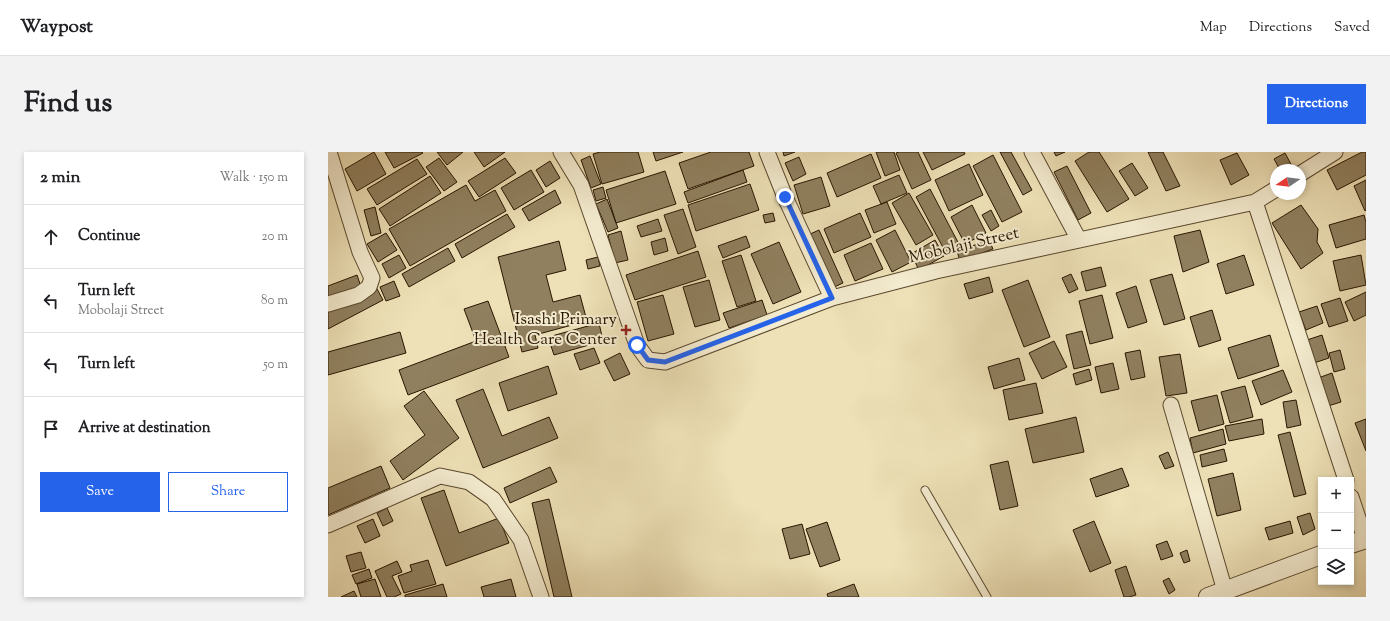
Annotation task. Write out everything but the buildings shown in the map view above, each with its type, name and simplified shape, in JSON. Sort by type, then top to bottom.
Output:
[{"type":"street","points":[[328,304],[358,295],[369,287],[372,278],[360,252],[329,152]]},
{"type":"street","name":"Mobolaji Street","points":[[561,152],[581,184],[637,345],[648,360],[665,362],[832,298],[936,271],[1255,202],[1270,193]]},
{"type":"street","points":[[767,152],[785,197],[832,298]]},
{"type":"street","points":[[1032,152],[1079,240]]},
{"type":"street","points":[[1306,170],[1335,152]]},
{"type":"street","points":[[1255,202],[1345,477]]},
{"type":"street","points":[[1171,405],[1225,590]]},
{"type":"street","points":[[328,525],[440,476],[469,482],[493,498],[521,540],[541,597]]},
{"type":"street","points":[[1354,510],[1361,541]]},
{"type":"street","points":[[1208,597],[1318,556]]},
{"type":"lane","points":[[925,490],[987,597]]},
{"type":"place","name":"Isashi Primary Health Care Center","points":[[626,330]]},
{"type":"route","points":[[637,345],[648,360],[665,362],[832,298],[785,197]]}]
